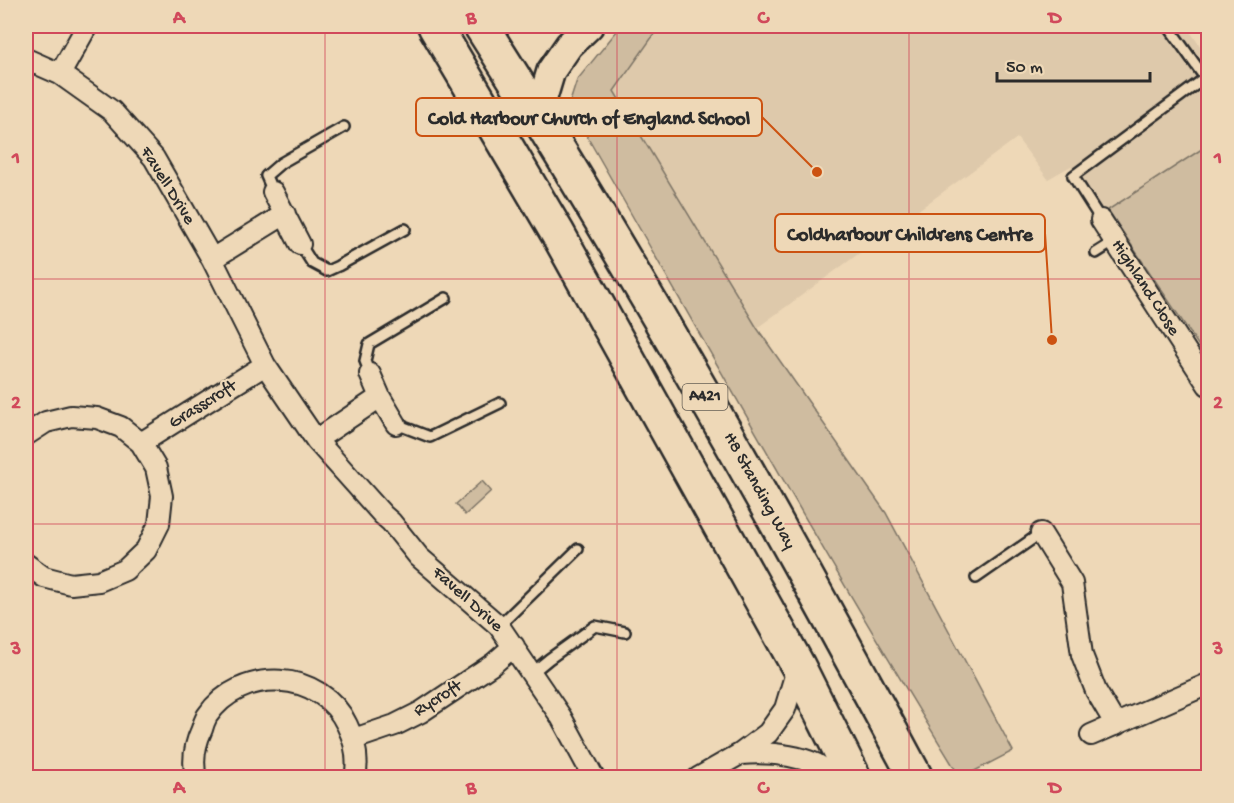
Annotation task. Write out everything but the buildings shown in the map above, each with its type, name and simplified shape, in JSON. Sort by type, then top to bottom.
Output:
[{"type":"highway","name":"A421","points":[[435,26],[558,234],[798,666],[854,777]]},
{"type":"highway","name":"H8 Standing Way","points":[[481,26],[538,114],[731,441],[916,777]]},
{"type":"street","points":[[60,74],[87,26]]},
{"type":"street","points":[[538,114],[551,71],[569,45],[589,26]]},
{"type":"street","name":"Favell Drive","points":[[26,59],[60,74],[112,111],[154,159],[213,259],[265,365],[316,440],[391,522],[418,557],[499,626],[561,717],[594,777]]},
{"type":"street","points":[[273,192],[300,244]]},
{"type":"street","points":[[213,259],[285,214]]},
{"type":"street","name":"Highland Close","points":[[1101,220],[1209,386]]},
{"type":"street","name":"Grasscroft","points":[[141,443],[265,365]]},
{"type":"street","points":[[370,374],[396,424]]},
{"type":"street","points":[[316,440],[380,397]]},
{"type":"street","points":[[26,435],[46,422],[71,416],[97,418],[121,427],[141,443],[156,468],[162,496],[159,524],[146,550],[125,570],[99,581],[71,584],[44,577],[26,564]]},
{"type":"street","points":[[1041,533],[1072,583],[1082,655],[1096,691],[1116,725]]},
{"type":"street","name":"Rycroft","points":[[354,739],[422,712],[494,664],[514,646]]},
{"type":"street","points":[[698,777],[740,754],[768,733],[785,708],[798,666]]},
{"type":"street","points":[[196,777],[194,766],[196,740],[207,716],[226,697],[249,684],[275,680],[301,684],[324,696],[343,715],[354,739],[357,766],[355,777]]},
{"type":"street","points":[[1091,735],[1209,684]]},
{"type":"street","points":[[740,754],[761,752],[798,759],[818,765],[837,777]]},
{"type":"lane","points":[[1101,220],[1073,176],[1205,78],[1168,26]]},
{"type":"lane","points":[[273,192],[266,176],[281,163],[344,127]]},
{"type":"lane","points":[[300,244],[312,263],[327,271],[405,229]]},
{"type":"lane","points":[[1096,253],[1115,241]]},
{"type":"lane","points":[[370,374],[365,362],[369,344],[446,298]]},
{"type":"lane","points":[[396,424],[430,437],[500,403]]},
{"type":"lane","points":[[976,578],[1041,533]]},
{"type":"lane","points":[[499,626],[578,549]]},
{"type":"lane","points":[[532,673],[596,626],[625,632]]},
{"type":"shaded area","points":[[621,26],[660,26],[614,91],[757,328],[886,513],[1013,751],[963,777],[960,777],[909,694],[811,527],[569,105],[577,80]]},
{"type":"shaded area","points":[[660,26],[1186,26],[1208,57],[1208,144],[1103,214],[1071,166],[1048,179],[1017,138],[757,328],[614,91]]},
{"type":"shaded area","points":[[1208,145],[1208,357],[1207,358],[1108,210]]},
{"type":"shaded area","points":[[482,481],[491,491],[465,515],[456,504]]},
{"type":"place","name":"Cold Harbour Church of England School","points":[[817,172]]},
{"type":"place","name":"Coldharbour Childrens Centre","points":[[1052,340]]}]
